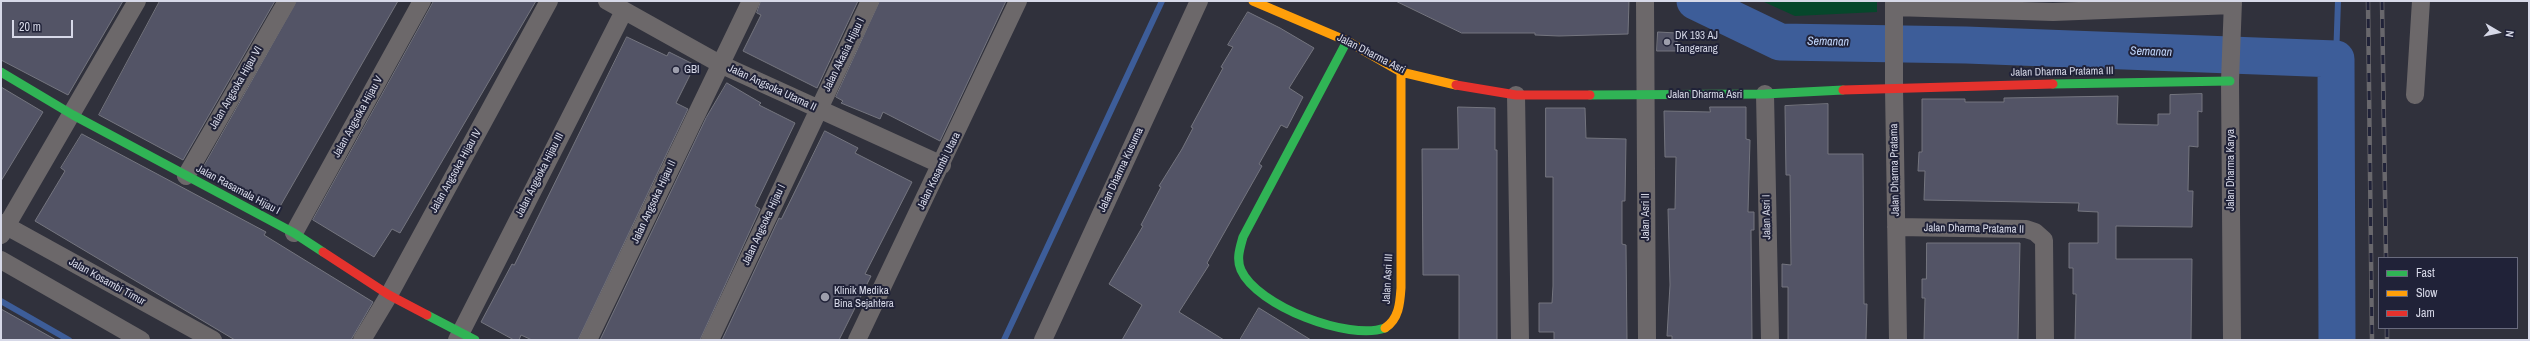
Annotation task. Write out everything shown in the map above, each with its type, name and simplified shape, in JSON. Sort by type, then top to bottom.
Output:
[{"type":"street","points":[[3,228],[73,116],[137,1]]},
{"type":"street","name":"Jalan Angsoka Hijau VI","points":[[186,176],[287,1]]},
{"type":"street","name":"Jalan Angsoka Hijau V","points":[[294,233],[422,1]]},
{"type":"street","name":"Jalan Angsoka Hijau IV","points":[[362,340],[389,295],[549,1]]},
{"type":"street","name":"Jalan Angsoka Utama II","points":[[607,1],[720,64],[942,165]]},
{"type":"street","name":"Jalan Angsoka Hijau II","points":[[588,340],[750,1]]},
{"type":"street","name":"Jalan Akasia Hijau I","points":[[819,109],[870,1]]},
{"type":"street","name":"Jalan Kosambi Utara","points":[[857,340],[942,165],[1018,1]]},
{"type":"street","name":"Jalan Dharma Kusuma","points":[[1049,338],[1199,1]]},
{"type":"street","name":"Jalan Dharma Asri","points":[[1253,1],[1347,41],[1401,72],[1445,83],[1516,95],[1765,94],[1894,87]]},
{"type":"street","name":"Jalan Asri II","points":[[1645,1],[1647,340]]},
{"type":"street","points":[[2415,95],[2421,1]]},
{"type":"street","points":[[1894,7],[2232,7]]},
{"type":"street","name":"Jalan Dharma Pratama","points":[[1894,7],[1898,340]]},
{"type":"street","name":"Jalan Dharma Karya","points":[[2232,7],[2232,340]]},
{"type":"street","name":"Jalan Angsoka Hijau III","points":[[464,338],[624,11]]},
{"type":"street","name":"Jalan Asri III","points":[[1347,41],[1244,237],[1238,262],[1242,273],[1251,284],[1279,304],[1331,334],[1376,330],[1388,326],[1398,310],[1401,288],[1401,72]]},
{"type":"street","name":"Jalan Rasamala Hijau I","points":[[1,72],[73,116],[294,233],[389,295],[464,338]]},
{"type":"street","name":"Jalan Dharma Pratama III","points":[[1894,87],[2231,74]]},
{"type":"street","name":"Jalan Asri I","points":[[1765,94],[1770,340]]},
{"type":"street","points":[[1516,95],[1520,340]]},
{"type":"street","name":"Jalan Angsoka Hijau I","points":[[710,340],[819,109]]},
{"type":"street","name":"Jalan Dharma Pratama II","points":[[1896,227],[2026,229],[2040,235],[2044,240],[2045,340]]},
{"type":"street","name":"Jalan Kosambi Timur","points":[[3,228],[214,340]]},
{"type":"street","points":[[1,260],[141,340]]},
{"type":"green space","points":[[1762,1],[1877,1],[1877,12],[1795,16]]},
{"type":"building","points":[[1,1],[123,1],[68,95],[1,60]]},
{"type":"building","points":[[160,1],[275,1],[183,160],[99,115]]},
{"type":"building","points":[[297,1],[398,1],[278,210],[202,170]]},
{"type":"building","points":[[434,1],[536,1],[400,233],[392,229],[374,257],[313,220]]},
{"type":"building","points":[[761,1],[858,1],[817,88],[743,51],[761,15],[757,13]]},
{"type":"building","points":[[880,1],[1006,1],[940,141],[883,112],[880,119],[841,103],[843,101],[836,97]]},
{"type":"building","points":[[1396,1],[1629,1],[1628,34],[1559,36],[1535,35],[1535,33],[1462,33]]},
{"type":"building","points":[[1248,12],[1280,28],[1314,48],[1289,88],[1303,97],[1287,128],[1281,125],[1259,164],[1262,166],[1207,263],[1209,265],[1179,312],[1224,340],[1122,340],[1142,305],[1109,284],[1143,226],[1141,225],[1161,187],[1159,186],[1182,149],[1193,128],[1191,127],[1223,68],[1221,67],[1233,47],[1228,45]]},
{"type":"building","name":"DK 193 AJ Tangerang","points":[[1658,32],[1677,33],[1677,51],[1657,51]]},
{"type":"building","points":[[627,37],[667,56],[669,52],[695,65],[676,103],[688,109],[578,340],[532,340],[521,335],[519,340],[514,340],[481,322],[512,264],[514,265]]},
{"type":"building","points":[[727,83],[761,103],[759,105],[795,123],[755,206],[760,209],[700,340],[600,340],[706,118]]},
{"type":"building","points":[[1,87],[43,112],[1,181]]},
{"type":"building","points":[[2202,94],[2202,112],[2198,111],[2198,147],[2189,146],[2188,191],[2193,191],[2192,227],[2116,226],[2116,259],[2192,259],[2191,340],[2075,340],[2076,294],[2073,294],[2073,268],[2069,268],[2069,243],[2098,243],[2098,212],[2078,211],[2079,203],[1924,200],[1925,171],[1918,171],[1919,152],[1922,152],[1922,99],[1965,99],[1965,102],[2004,102],[2004,98],[2118,96],[2117,124],[2158,125],[2158,114],[2170,114],[2170,95]]},
{"type":"building","points":[[1828,104],[1828,154],[1863,154],[1864,304],[1867,304],[1866,340],[1788,340],[1788,287],[1782,287],[1782,264],[1791,265],[1790,175],[1786,175],[1785,106]]},
{"type":"building","points":[[1458,107],[1495,108],[1495,150],[1497,150],[1497,340],[1459,340],[1459,275],[1423,275],[1422,149],[1458,149]]},
{"type":"building","points":[[1710,107],[1746,107],[1746,139],[1750,140],[1748,212],[1754,212],[1754,230],[1751,230],[1752,340],[1672,340],[1672,336],[1667,336],[1670,285],[1668,209],[1675,209],[1676,157],[1665,157],[1664,111],[1710,112]]},
{"type":"building","points":[[1546,108],[1585,108],[1586,138],[1626,139],[1625,201],[1622,201],[1622,244],[1626,245],[1627,340],[1554,340],[1554,332],[1539,332],[1539,303],[1552,303],[1553,286],[1553,177],[1546,177]]},
{"type":"building","points":[[825,131],[858,148],[855,153],[912,182],[865,274],[871,276],[839,340],[722,340],[779,218],[781,219]]},
{"type":"building","points":[[82,134],[266,232],[264,235],[373,302],[351,340],[235,340],[35,221],[65,171],[61,168]]},
{"type":"building","points":[[1927,243],[2020,243],[2018,340],[1924,340],[1925,298],[1922,298],[1922,279],[1926,279]]},
{"type":"building","points":[[1259,308],[1311,340],[1240,340]]},
{"type":"building","points":[[1,309],[56,340],[1,340]]},
{"type":"waterway","points":[[1004,340],[1162,1]]},
{"type":"waterway","name":"Semanan","points":[[1695,1],[1780,42],[1966,45],[2336,59],[2337,340]]},
{"type":"waterway","points":[[2336,59],[2338,1]]},
{"type":"waterway","points":[[1,301],[69,340]]},
{"type":"railway","points":[[2368,1],[2372,340]]},
{"type":"railway","points":[[2382,1],[2386,257]]},
{"type":"railway","points":[[2387,329],[2387,340]]},
{"type":"traffic: fast","points":[[1347,41],[1243,237],[1239,254],[1239,262],[1241,270],[1250,283],[1265,296],[1284,308],[1328,325],[1369,331],[1385,328]]},
{"type":"traffic: fast","points":[[1,72],[73,115],[294,233],[323,252]]},
{"type":"traffic: fast","points":[[2053,84],[2230,81]]},
{"type":"traffic: fast","points":[[1590,95],[1765,94],[1843,90]]},
{"type":"traffic: fast","points":[[427,315],[475,340]]},
{"type":"traffic: slow","points":[[1253,1],[1347,41],[1401,72],[1456,85]]},
{"type":"traffic: slow","points":[[1385,328],[1390,324],[1396,315],[1401,288],[1401,72]]},
{"type":"traffic: jam","points":[[1843,90],[2053,84]]},
{"type":"traffic: jam","points":[[1456,85],[1516,95],[1590,95]]},
{"type":"traffic: jam","points":[[323,252],[389,295],[427,315]]},
{"type":"place","name":"DK 193 AJ Tangerang","points":[[1667,42]]},
{"type":"place","name":"GBI","points":[[676,70]]},
{"type":"place","name":"Klinik Medika Bina Sejahtera","points":[[825,297]]}]
